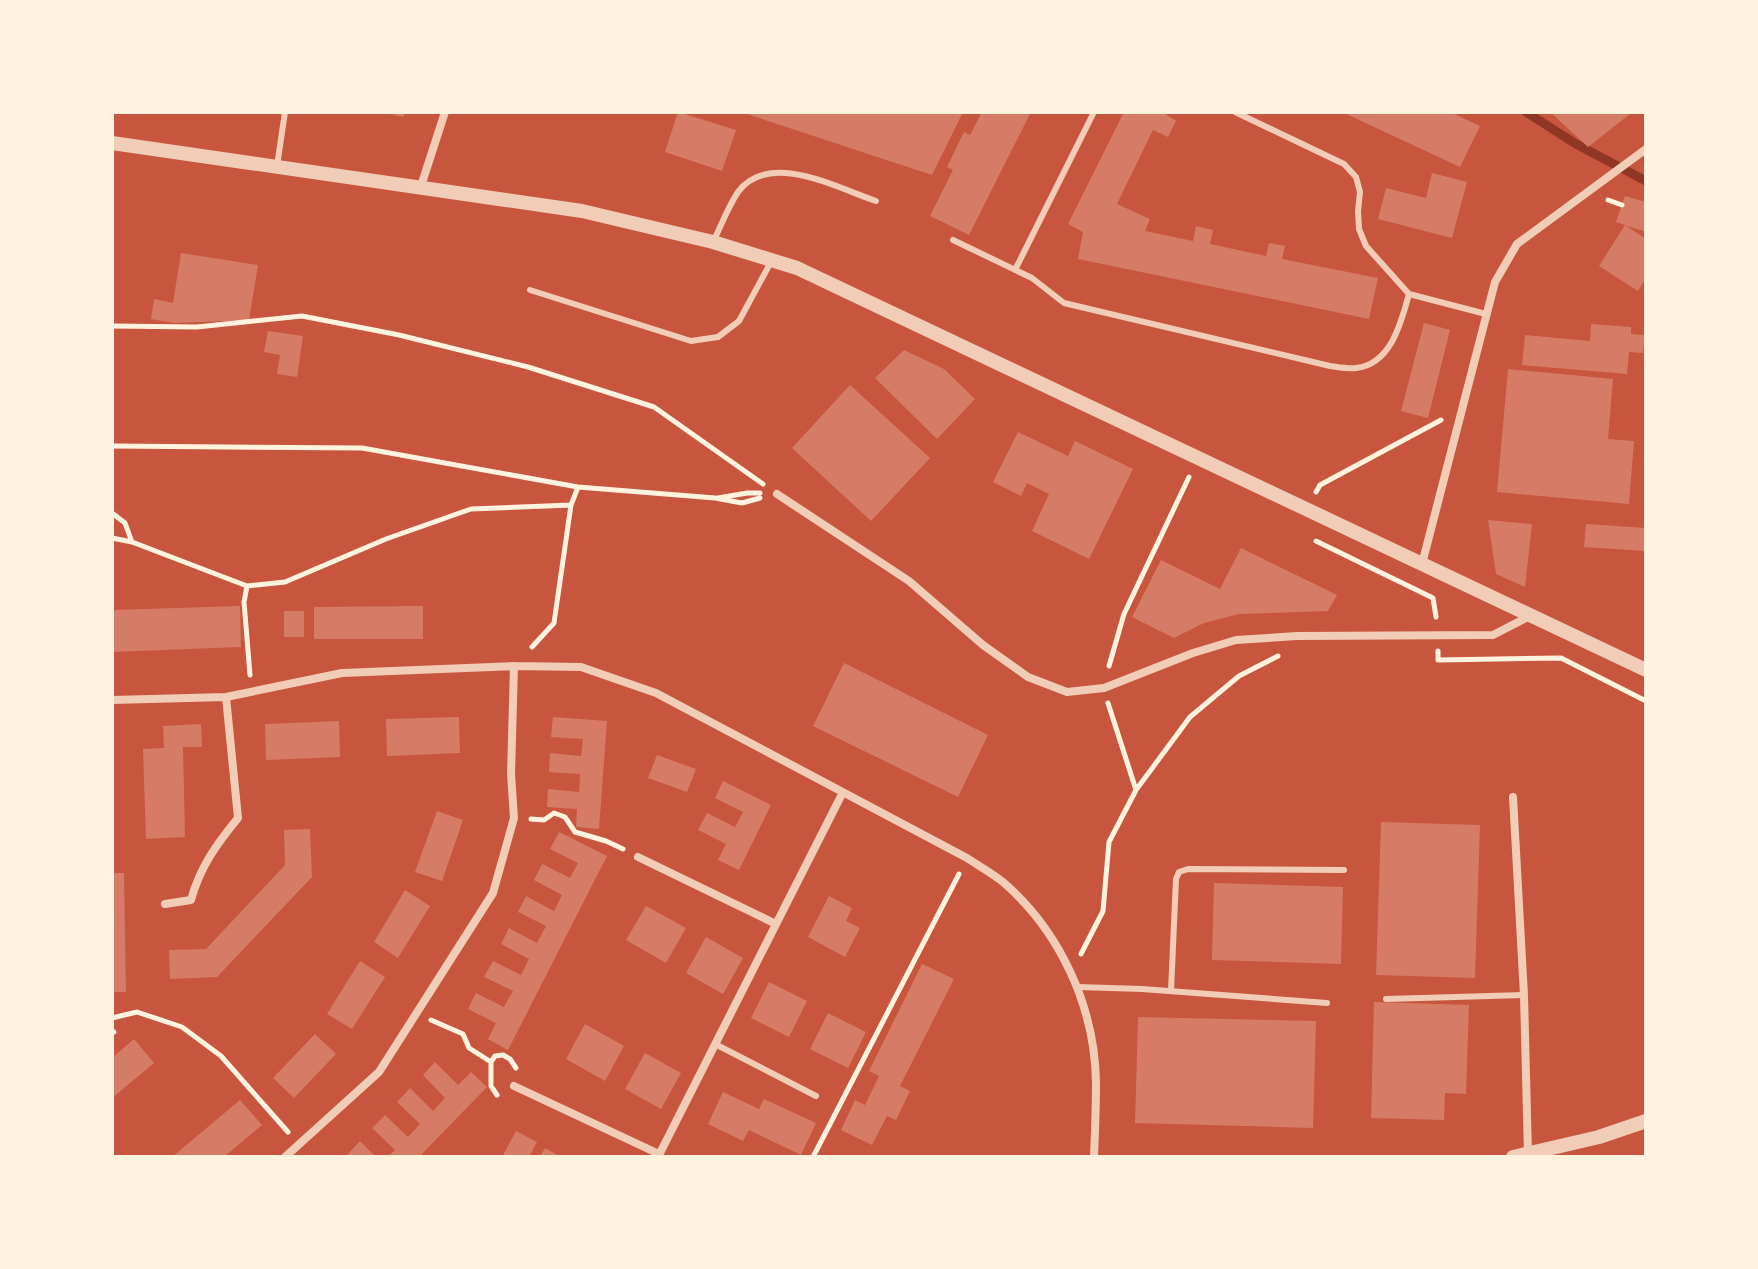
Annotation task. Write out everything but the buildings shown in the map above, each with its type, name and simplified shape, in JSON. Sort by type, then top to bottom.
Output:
[{"type":"street","points":[[421,186],[445,112]]},
{"type":"street","points":[[112,143],[582,211],[713,242],[772,260],[810,274],[1528,617],[1646,670]]},
{"type":"street","points":[[1422,564],[1495,282],[1517,244],[1646,149]]},
{"type":"street","points":[[777,494],[909,581],[983,645],[1028,677],[1067,692],[1104,688],[1193,653],[1236,640],[1297,636],[1493,635],[1528,617]]},
{"type":"street","points":[[285,1157],[379,1072],[493,893],[514,818],[511,774],[514,666]]},
{"type":"street","points":[[112,700],[226,697],[342,673],[514,666],[581,667],[656,693],[967,858],[1002,881],[1037,916],[1072,972],[1087,1017],[1096,1080],[1094,1157]]},
{"type":"street","points":[[165,904],[191,900],[197,877],[210,852],[238,818],[226,697]]},
{"type":"street","points":[[514,1086],[659,1156],[842,794]]},
{"type":"street","points":[[1513,797],[1524,995],[1520,1156],[1599,1137],[1646,1121]]},
{"type":"street","points":[[638,857],[776,924]]},
{"type":"lane","points":[[277,166],[285,112]]},
{"type":"lane","points":[[1015,270],[1094,112]]},
{"type":"lane","points":[[1235,112],[1344,164],[1350,170],[1356,177],[1360,192],[1359,229],[1366,246],[1409,294],[1486,314]]},
{"type":"lane","points":[[713,242],[739,191],[757,176],[790,171],[876,201]]},
{"type":"lane","points":[[953,240],[1032,278],[1064,303],[1330,366],[1355,368],[1374,362],[1388,349],[1401,322],[1409,294]]},
{"type":"lane","points":[[530,290],[691,341],[718,337],[739,321],[772,260]]},
{"type":"lane","points":[[1171,991],[1176,879],[1179,872],[1188,869],[1344,870]]},
{"type":"lane","points":[[1077,987],[1327,1003]]},
{"type":"lane","points":[[1386,999],[1524,995]]},
{"type":"lane","points":[[715,1044],[816,1096]]},
{"type":"path","points":[[112,326],[197,327],[302,316],[399,335],[528,367],[654,407],[777,494]]},
{"type":"path","points":[[112,446],[362,448],[578,487],[742,503],[777,494]]},
{"type":"path","points":[[1136,790],[1104,688],[1124,614],[1198,458]]},
{"type":"path","points":[[514,666],[554,623],[571,505],[578,487]]},
{"type":"path","points":[[112,538],[132,542],[247,586],[285,582],[386,539],[471,509],[571,505]]},
{"type":"path","points":[[112,513],[125,523],[132,542]]},
{"type":"path","points":[[247,586],[244,602],[252,692]]},
{"type":"path","points":[[1072,972],[1103,911],[1109,842],[1136,790],[1190,717],[1239,676],[1285,653],[1297,636]]},
{"type":"path","points":[[514,818],[544,820],[554,813],[565,817],[575,832],[606,841],[638,857]]},
{"type":"path","points":[[813,1157],[967,858]]},
{"type":"path","points":[[112,1018],[137,1012],[182,1027],[221,1056],[299,1145]]},
{"type":"path","points":[[417,1014],[463,1034],[469,1048],[491,1062]]},
{"type":"path","points":[[503,1055],[510,1059],[517,1070],[514,1086],[501,1098],[493,1092],[491,1062],[495,1056],[503,1055]]},
{"type":"waterway","points":[[1526,112],[1576,144],[1646,181]]}]
